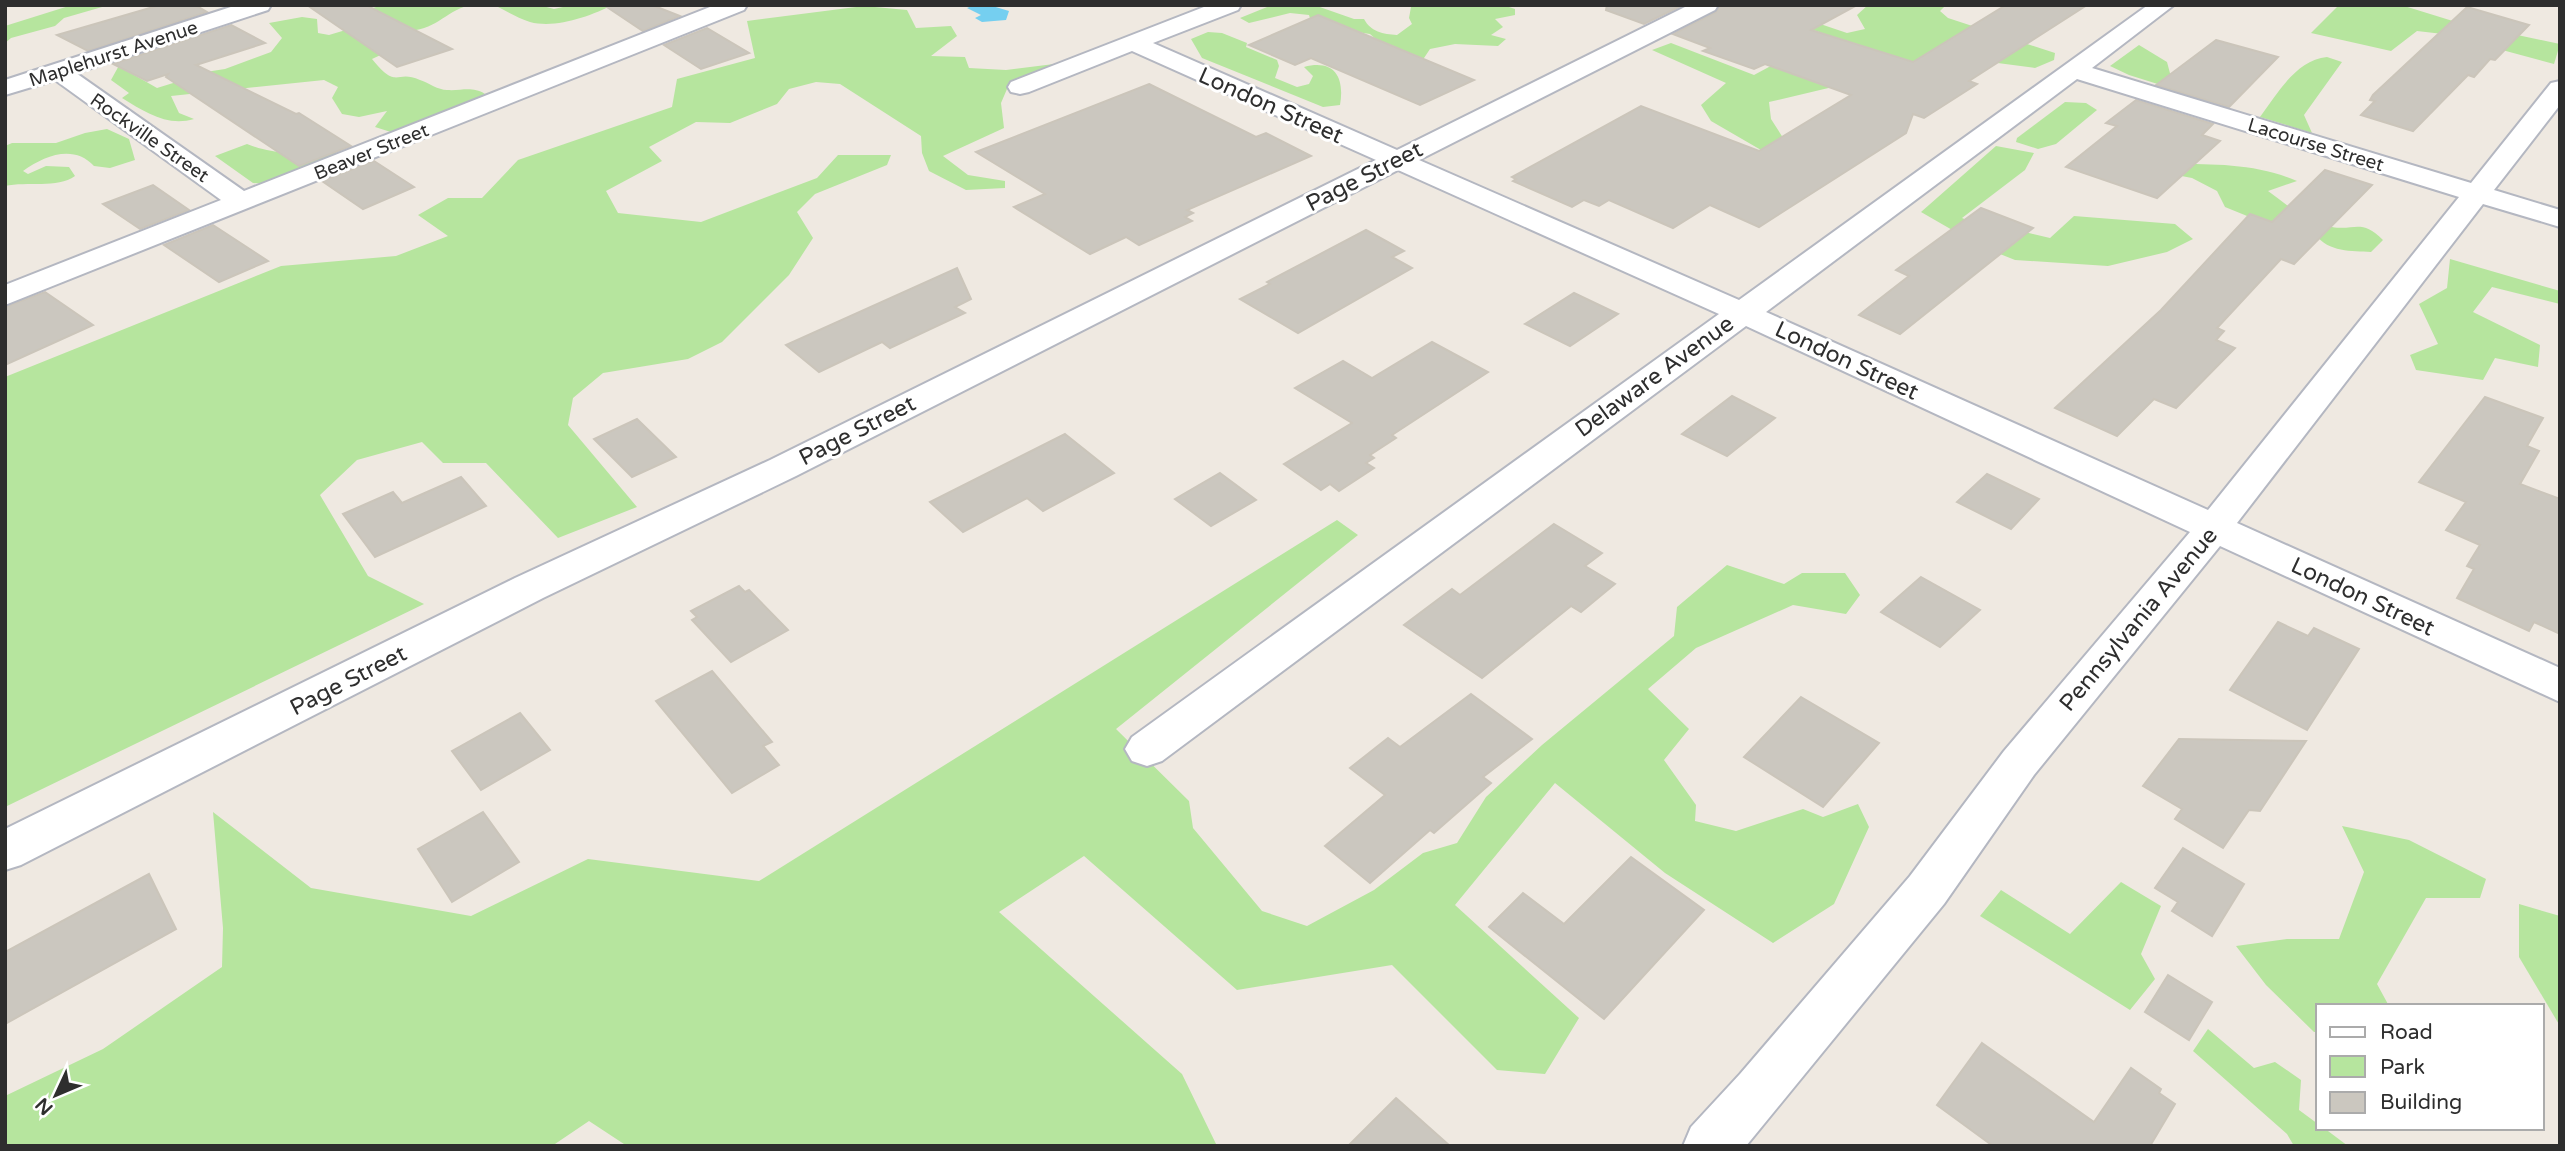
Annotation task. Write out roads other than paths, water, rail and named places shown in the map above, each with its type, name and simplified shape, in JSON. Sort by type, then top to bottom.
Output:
[{"type":"street","name":"Maplehurst Avenue","points":[[5,88],[260,5]]},
{"type":"street","name":"Beaver Street","points":[[5,296],[736,5]]},
{"type":"street","points":[[1020,87],[1230,5]]},
{"type":"street","name":"Page Street","points":[[5,851],[529,588],[783,468],[1707,5]]},
{"type":"street","name":"Delaware Avenue","points":[[1147,749],[2163,5]]},
{"type":"street","name":"London Street","points":[[1131,42],[1741,312],[2560,686]]},
{"type":"street","name":"Lacourse Street","points":[[2072,70],[2560,219]]},
{"type":"street","name":"Rockville Street","points":[[58,71],[242,202]]},
{"type":"street","name":"Pennsylvania Avenue","points":[[1710,1146],[1759,1092],[1927,890],[2019,763],[2214,528],[2560,88]]},
{"type":"water","points":[[989,5],[1009,11],[1006,20],[982,22],[975,18],[981,15],[967,8]]}]
